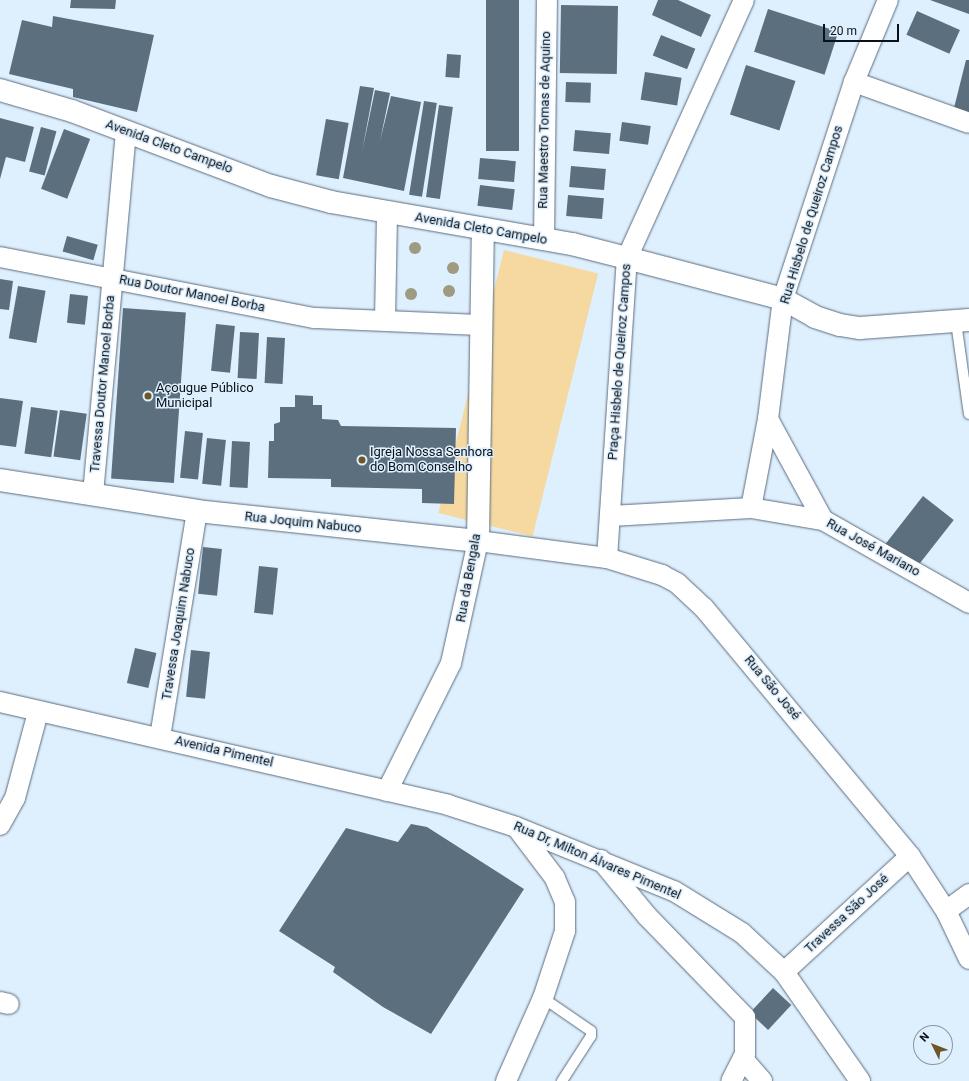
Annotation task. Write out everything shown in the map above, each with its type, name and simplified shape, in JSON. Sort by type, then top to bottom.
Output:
[{"type":"main road","name":"Avenida Cleto Campelo","points":[[0,90],[72,111],[271,186],[331,202],[544,240],[627,258],[783,299],[815,317],[840,326],[860,328],[962,321]]},
{"type":"main road","name":"Rua da Bengala","points":[[478,541],[480,325],[483,229]]},
{"type":"main road","name":"Rua Joquim Nabuco","points":[[0,480],[197,511],[478,541]]},
{"type":"street","name":"Rua Maestro Tomas de Aquino","points":[[544,240],[547,0]]},
{"type":"street","name":"Praça Hisbelo de Queiroz Campos","points":[[607,558],[627,258],[744,0]]},
{"type":"street","name":"Rua Hisbelo de Queiroz Campos","points":[[750,508],[768,419],[783,299],[854,82],[888,0]]},
{"type":"street","points":[[854,82],[935,113],[969,123]]},
{"type":"street","name":"Travessa Doutor Manoel Borba","points":[[93,494],[126,131]]},
{"type":"street","points":[[385,320],[387,212]]},
{"type":"street","name":"Rua Doutor Manoel Borba","points":[[0,257],[314,318],[480,325]]},
{"type":"street","points":[[768,419],[823,520]]},
{"type":"street","name":"Rua José Mariano","points":[[610,516],[750,508],[823,520],[969,603]]},
{"type":"street","name":"Travessa Joaquim Nabuco","points":[[160,737],[197,511]]},
{"type":"street","name":"Rua Joquim Nabuco","points":[[478,541],[607,558]]},
{"type":"street","name":"Rua da Bengala","points":[[387,791],[451,663],[478,541]]},
{"type":"street","name":"Rua São José","points":[[607,558],[662,575],[677,583],[704,608],[910,856],[946,911]]},
{"type":"street","name":"Avenida Pimentel","points":[[0,702],[38,712],[160,737],[448,805]]},
{"type":"street","points":[[0,825],[15,798],[38,712]]},
{"type":"street","name":"Rua Dr, Milton Álvares Pimentel","points":[[448,805],[516,827],[602,860],[674,891],[742,933],[784,972],[860,1081]]},
{"type":"street","points":[[506,1081],[543,998],[565,931],[565,902],[555,878],[516,827]]},
{"type":"street","name":"Travessa São José","points":[[784,972],[910,856]]},
{"type":"street","points":[[602,860],[647,916],[740,1010],[746,1023],[743,1059],[730,1081]]},
{"type":"street","points":[[969,894],[946,911],[969,959]]},
{"type":"street","points":[[743,1059],[762,1081]]},
{"type":"lane","points":[[962,321],[969,414]]},
{"type":"lane","points":[[543,998],[591,1031],[591,1036],[562,1081]]},
{"type":"shaded area","points":[[504,250],[598,273],[533,536],[438,513]]},
{"type":"building","points":[[71,0],[116,0],[115,9],[70,8]]},
{"type":"building","points":[[486,0],[519,0],[519,151],[486,151]]},
{"type":"building","points":[[658,0],[678,0],[711,15],[701,37],[652,15]]},
{"type":"building","points":[[930,0],[969,0],[969,14]]},
{"type":"building","points":[[561,5],[618,6],[617,74],[560,73]]},
{"type":"building","points":[[768,9],[838,32],[824,75],[754,52]]},
{"type":"building","points":[[917,11],[960,30],[949,54],[906,35]]},
{"type":"building","points":[[53,16],[154,35],[137,112],[73,97],[73,89],[9,74],[22,20],[52,27]]},
{"type":"building","points":[[661,35],[695,49],[687,69],[653,55]]},
{"type":"building","points":[[447,54],[461,55],[459,78],[445,77]]},
{"type":"building","points":[[966,60],[969,60],[969,112],[954,108]]},
{"type":"building","points":[[746,65],[795,81],[779,131],[730,114]]},
{"type":"building","points":[[645,72],[682,78],[677,105],[641,100]]},
{"type":"building","points":[[566,82],[591,83],[590,103],[565,102]]},
{"type":"building","points":[[360,86],[374,88],[362,152],[375,90],[390,93],[380,141],[391,96],[421,102],[404,191],[343,178]]},
{"type":"building","points":[[424,101],[437,103],[422,197],[409,195]]},
{"type":"building","points":[[439,105],[453,107],[440,199],[426,197]]},
{"type":"building","points":[[0,118],[34,127],[25,162],[6,157],[0,179]]},
{"type":"building","points":[[326,119],[349,123],[339,179],[316,175]]},
{"type":"building","points":[[622,122],[651,126],[648,145],[619,141]]},
{"type":"building","points":[[41,127],[56,131],[45,176],[29,171]]},
{"type":"building","points":[[64,129],[90,139],[67,199],[41,189]]},
{"type":"building","points":[[575,130],[611,133],[609,154],[573,151]]},
{"type":"building","points":[[480,158],[516,161],[514,182],[478,179]]},
{"type":"building","points":[[571,166],[606,169],[604,190],[569,187]]},
{"type":"building","points":[[480,185],[515,189],[512,210],[477,206]]},
{"type":"building","points":[[568,195],[604,198],[602,219],[566,216]]},
{"type":"building","points":[[67,236],[98,245],[93,260],[63,251]]},
{"type":"building","points":[[0,279],[13,281],[9,310],[0,309]]},
{"type":"building","points":[[18,286],[46,291],[36,343],[9,338]]},
{"type":"building","points":[[70,294],[88,296],[85,325],[67,323]]},
{"type":"building","name":"Açougue Público Municipal","points":[[123,308],[186,312],[174,483],[111,479]]},
{"type":"building","points":[[216,324],[235,326],[230,373],[211,371]]},
{"type":"building","points":[[240,332],[259,333],[257,379],[238,378]]},
{"type":"building","points":[[267,337],[285,338],[283,384],[265,383]]},
{"type":"building","name":"Igreja Nossa Senhora do Bom Conselho","points":[[295,395],[313,396],[313,405],[322,405],[322,419],[338,420],[341,426],[456,428],[454,504],[422,503],[422,489],[331,487],[331,479],[268,478],[269,441],[274,441],[274,424],[280,422],[280,407],[295,407]]},
{"type":"building","points":[[0,398],[23,401],[16,447],[0,445]]},
{"type":"building","points":[[31,407],[58,411],[51,457],[24,454]]},
{"type":"building","points":[[60,410],[87,414],[80,460],[53,457]]},
{"type":"building","points":[[185,431],[203,433],[198,480],[180,478]]},
{"type":"building","points":[[207,438],[226,440],[221,486],[202,484]]},
{"type":"building","points":[[232,441],[250,442],[248,488],[230,487]]},
{"type":"building","points":[[923,496],[954,520],[916,568],[885,544]]},
{"type":"building","points":[[203,547],[222,549],[217,596],[198,594]]},
{"type":"building","points":[[259,566],[278,568],[273,615],[254,613]]},
{"type":"building","points":[[135,648],[156,653],[148,688],[127,683]]},
{"type":"building","points":[[191,650],[210,652],[205,699],[186,697]]},
{"type":"building","points":[[411,824],[427,827],[524,889],[431,1034],[383,1007],[333,972],[335,967],[279,931],[346,828],[398,842]]},
{"type":"building","points":[[773,988],[791,1005],[768,1030],[750,1013]]},
{"type":"place","name":"Açougue Público Municipal","points":[[148,396]]},
{"type":"place","name":"Igreja Nossa Senhora do Bom Conselho","points":[[362,460]]}]
